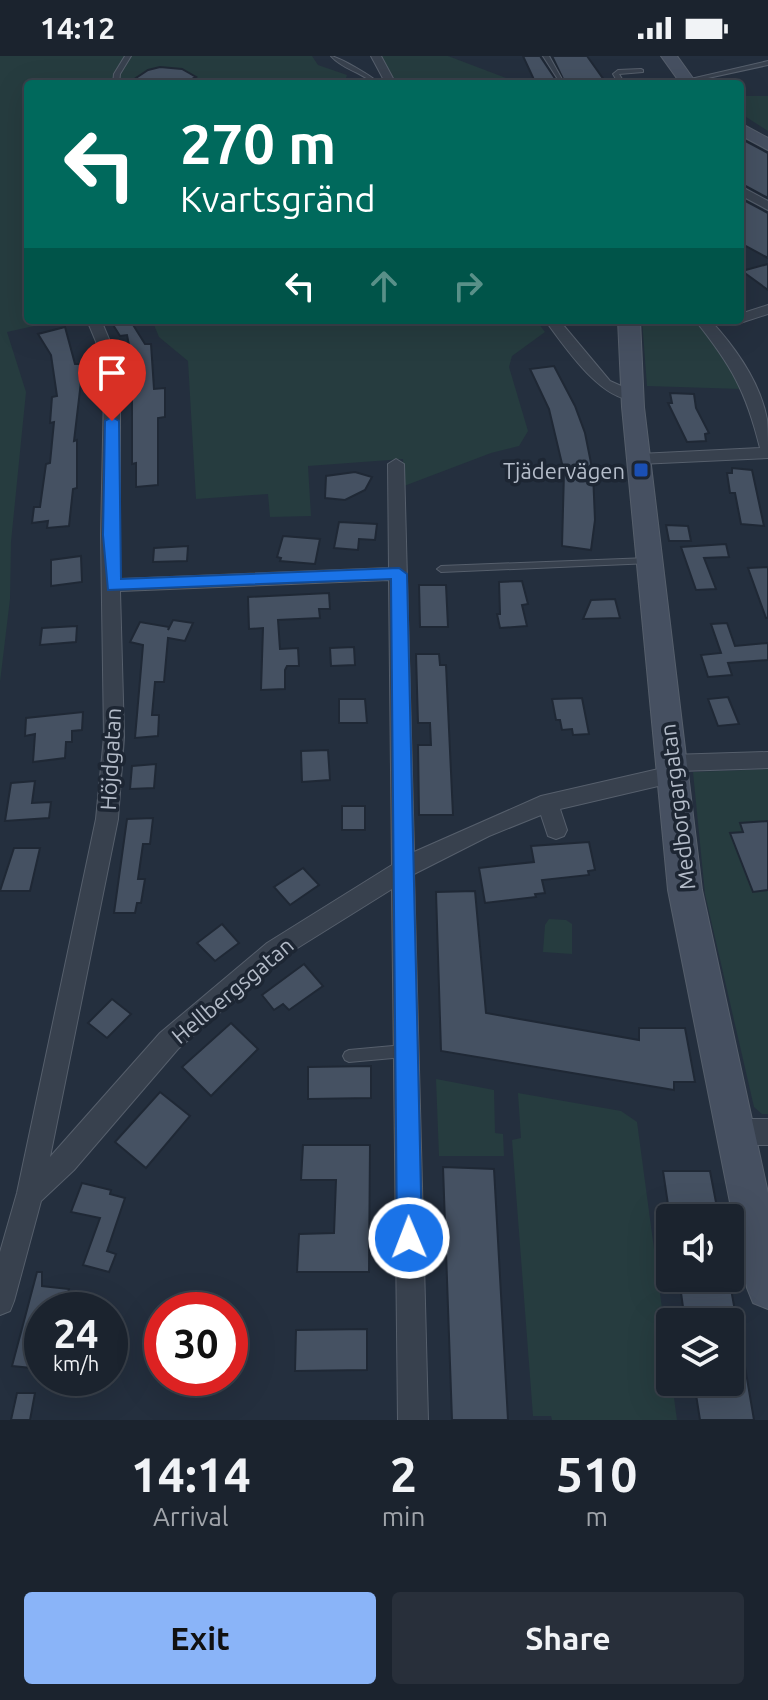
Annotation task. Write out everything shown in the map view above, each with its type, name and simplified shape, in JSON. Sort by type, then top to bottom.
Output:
[{"type":"street","points":[[376,56],[389,80]]},
{"type":"street","points":[[669,56],[686,80]]},
{"type":"street","points":[[744,130],[768,145]]},
{"type":"street","points":[[744,192],[768,206]]},
{"type":"street","points":[[744,318],[768,309]]},
{"type":"street","name":"Höjdgatan","points":[[30,1193],[107,819],[114,737],[111,377],[109,356],[96,324]]},
{"type":"street","points":[[555,324],[605,384],[632,396]]},
{"type":"street","name":"Medborgargatan","points":[[629,324],[632,396],[685,890],[752,1132],[768,1288]]},
{"type":"street","points":[[639,459],[768,452],[757,404],[732,352],[707,325]]},
{"type":"street","points":[[396,464],[413,1420]]},
{"type":"street","points":[[113,586],[144,582],[399,574]]},
{"type":"street","name":"Hellbergsgatan","points":[[30,1193],[65,1161],[179,1032],[275,950],[387,881],[402,868],[548,802],[671,769],[768,760]]},
{"type":"street","points":[[548,802],[556,830]]},
{"type":"street","points":[[0,1301],[10,1230],[30,1193]]},
{"type":"lane","points":[[116,80],[128,56]]},
{"type":"lane","points":[[334,56],[342,64],[369,74],[374,80]]},
{"type":"lane","points":[[546,56],[561,80]]},
{"type":"lane","points":[[696,80],[768,63]]},
{"type":"lane","points":[[620,80],[618,72],[641,71]]},
{"type":"lane","points":[[441,569],[650,561]]},
{"type":"lane","points":[[349,1056],[406,1051]]},
{"type":"green space","points":[[0,56],[312,56],[318,65],[347,75],[345,80],[24,80],[24,324],[43,324],[7,332],[26,392],[11,542],[10,599],[0,682]]},
{"type":"green space","points":[[381,56],[448,56],[511,80],[394,80]]},
{"type":"green space","points":[[744,96],[768,96],[768,131],[744,116]]},
{"type":"green space","points":[[154,324],[539,324],[545,332],[512,356],[509,367],[528,431],[519,446],[491,453],[404,486],[403,459],[308,466],[311,516],[270,517],[268,494],[196,499],[188,361],[159,337]]},
{"type":"green space","points":[[642,324],[700,324],[712,335],[742,389],[647,386]]},
{"type":"green space","points":[[768,769],[768,1114],[762,1114],[754,1107],[705,894],[693,772]]},
{"type":"green space","points":[[549,919],[566,920],[572,924],[572,954],[543,952],[545,925]]},
{"type":"green space","points":[[436,1079],[494,1090],[495,1133],[503,1134],[504,1156],[439,1156]]},
{"type":"green space","points":[[518,1093],[621,1111],[637,1122],[656,1264],[656,1292],[660,1292],[662,1308],[656,1308],[656,1396],[674,1396],[677,1420],[552,1420],[551,1416],[533,1416],[512,1140],[521,1138]]},
{"type":"building","points":[[523,56],[540,56],[556,80],[534,80]]},
{"type":"building","points":[[552,56],[587,56],[604,80],[564,80]]},
{"type":"building","points":[[160,67],[182,69],[196,77],[190,80],[133,80],[148,70]]},
{"type":"building","points":[[744,140],[768,153],[768,198],[744,185]]},
{"type":"building","points":[[744,200],[768,213],[768,258],[744,245]]},
{"type":"building","points":[[768,264],[768,290],[744,272]]},
{"type":"building","points":[[112,324],[132,324],[145,344],[151,344],[154,389],[165,388],[165,417],[158,418],[158,485],[136,487],[136,463],[132,464],[132,360],[127,335],[120,336]]},
{"type":"building","points":[[65,327],[75,364],[80,364],[82,373],[74,441],[77,440],[77,488],[73,489],[69,526],[47,528],[48,521],[32,523],[34,507],[40,507],[46,464],[50,463],[54,422],[50,423],[52,397],[57,396],[51,355],[38,334]]},
{"type":"building","points":[[554,366],[585,433],[593,473],[595,520],[591,550],[562,546],[564,472],[549,409],[530,369]]},
{"type":"building","points":[[670,393],[694,394],[696,408],[709,433],[705,434],[706,441],[687,442],[668,403],[672,403]]},
{"type":"building","points":[[732,468],[752,470],[764,526],[741,524],[735,493],[730,493],[727,473],[732,473]]},
{"type":"building","points":[[355,472],[372,477],[365,490],[345,500],[325,498],[326,476]]},
{"type":"building","points":[[339,522],[377,524],[375,540],[359,539],[358,550],[334,548]]},
{"type":"building","points":[[666,525],[688,526],[691,541],[669,541]]},
{"type":"building","points":[[283,536],[320,539],[315,564],[280,561],[281,558],[277,557]]},
{"type":"building","points":[[726,544],[729,557],[704,558],[716,589],[696,590],[681,547]]},
{"type":"building","points":[[188,546],[187,561],[153,562],[154,548]]},
{"type":"building","points":[[81,556],[82,582],[51,586],[51,560]]},
{"type":"building","points":[[768,567],[768,618],[766,618],[748,568]]},
{"type":"building","points":[[522,581],[528,604],[522,605],[527,626],[500,628],[497,614],[500,614],[499,582]]},
{"type":"building","points":[[419,585],[446,585],[448,627],[420,627]]},
{"type":"building","points":[[329,593],[330,609],[319,609],[320,618],[278,620],[280,649],[298,648],[299,666],[287,666],[285,689],[261,690],[263,628],[249,629],[248,597]]},
{"type":"building","points":[[615,599],[620,618],[583,619],[591,600]]},
{"type":"building","points":[[173,620],[193,623],[185,641],[168,638],[164,682],[155,682],[152,715],[159,715],[158,736],[135,738],[143,645],[130,642],[140,622],[169,627],[168,630]]},
{"type":"building","points":[[727,623],[735,646],[768,643],[768,660],[728,663],[732,675],[708,677],[701,655],[721,653],[711,624]]},
{"type":"building","points":[[77,626],[76,642],[40,645],[42,628]]},
{"type":"building","points":[[354,647],[355,665],[331,666],[330,648]]},
{"type":"building","points":[[416,654],[439,654],[440,665],[446,665],[453,815],[419,815],[418,745],[431,745],[430,723],[418,723]]},
{"type":"building","points":[[728,697],[739,724],[718,726],[708,699]]},
{"type":"building","points":[[582,698],[589,734],[573,735],[572,729],[562,730],[560,720],[556,720],[552,699]]},
{"type":"building","points":[[339,699],[365,699],[367,723],[339,723]]},
{"type":"building","points":[[83,712],[82,730],[72,731],[72,742],[66,742],[65,758],[33,762],[35,734],[25,736],[26,718]]},
{"type":"building","points":[[328,750],[330,780],[302,782],[301,751]]},
{"type":"building","points":[[156,764],[154,788],[130,789],[132,766]]},
{"type":"building","points":[[35,781],[32,803],[51,802],[49,818],[5,821],[11,783]]},
{"type":"building","points":[[342,806],[365,806],[365,830],[342,830]]},
{"type":"building","points":[[153,818],[150,844],[143,844],[138,879],[145,879],[141,903],[137,903],[135,913],[114,913],[127,819]]},
{"type":"building","points":[[768,821],[768,890],[753,892],[730,833],[743,832],[740,823]]},
{"type":"building","points":[[589,842],[595,870],[588,871],[589,875],[542,880],[545,893],[535,894],[536,897],[485,903],[479,868],[534,862],[531,846]]},
{"type":"building","points":[[14,848],[40,848],[30,891],[0,891]]},
{"type":"building","points":[[303,868],[319,885],[290,905],[274,887]]},
{"type":"building","points":[[475,891],[486,1013],[639,1040],[639,1028],[685,1028],[695,1082],[674,1082],[674,1090],[441,1051],[436,892]]},
{"type":"building","points":[[222,924],[239,943],[215,961],[197,943]]},
{"type":"building","points":[[304,964],[323,986],[289,1010],[283,1004],[274,1010],[262,995]]},
{"type":"building","points":[[112,999],[131,1014],[107,1038],[88,1023]]},
{"type":"building","points":[[231,1023],[258,1049],[211,1096],[182,1067]]},
{"type":"building","points":[[371,1066],[371,1098],[308,1099],[308,1067]]},
{"type":"building","points":[[160,1092],[190,1116],[146,1168],[115,1142]]},
{"type":"building","points":[[303,1145],[370,1145],[369,1272],[297,1272],[299,1234],[334,1233],[336,1180],[301,1180]]},
{"type":"building","points":[[443,1167],[494,1169],[508,1420],[452,1420]]},
{"type":"building","points":[[663,1171],[710,1171],[716,1204],[668,1204]]},
{"type":"building","points":[[82,1183],[111,1190],[110,1194],[125,1198],[107,1251],[116,1254],[109,1272],[83,1265],[100,1218],[71,1212]]},
{"type":"building","points":[[37,1272],[42,1272],[42,1286],[69,1289],[68,1292],[32,1292]]},
{"type":"building","points":[[681,1292],[732,1292],[734,1308],[683,1308]]},
{"type":"building","points":[[24,1321],[24,1367],[12,1366]]},
{"type":"building","points":[[367,1329],[367,1370],[295,1371],[296,1330]]},
{"type":"building","points":[[744,1361],[754,1420],[700,1420],[696,1396],[744,1396]]},
{"type":"building","points":[[17,1393],[34,1396],[30,1420],[11,1420]]},
{"type":"place","name":"Tjädervägen","points":[[641,470]]},
{"type":"route","points":[[112,421],[110,535],[113,586],[144,582],[399,574],[409,1238]]}]
